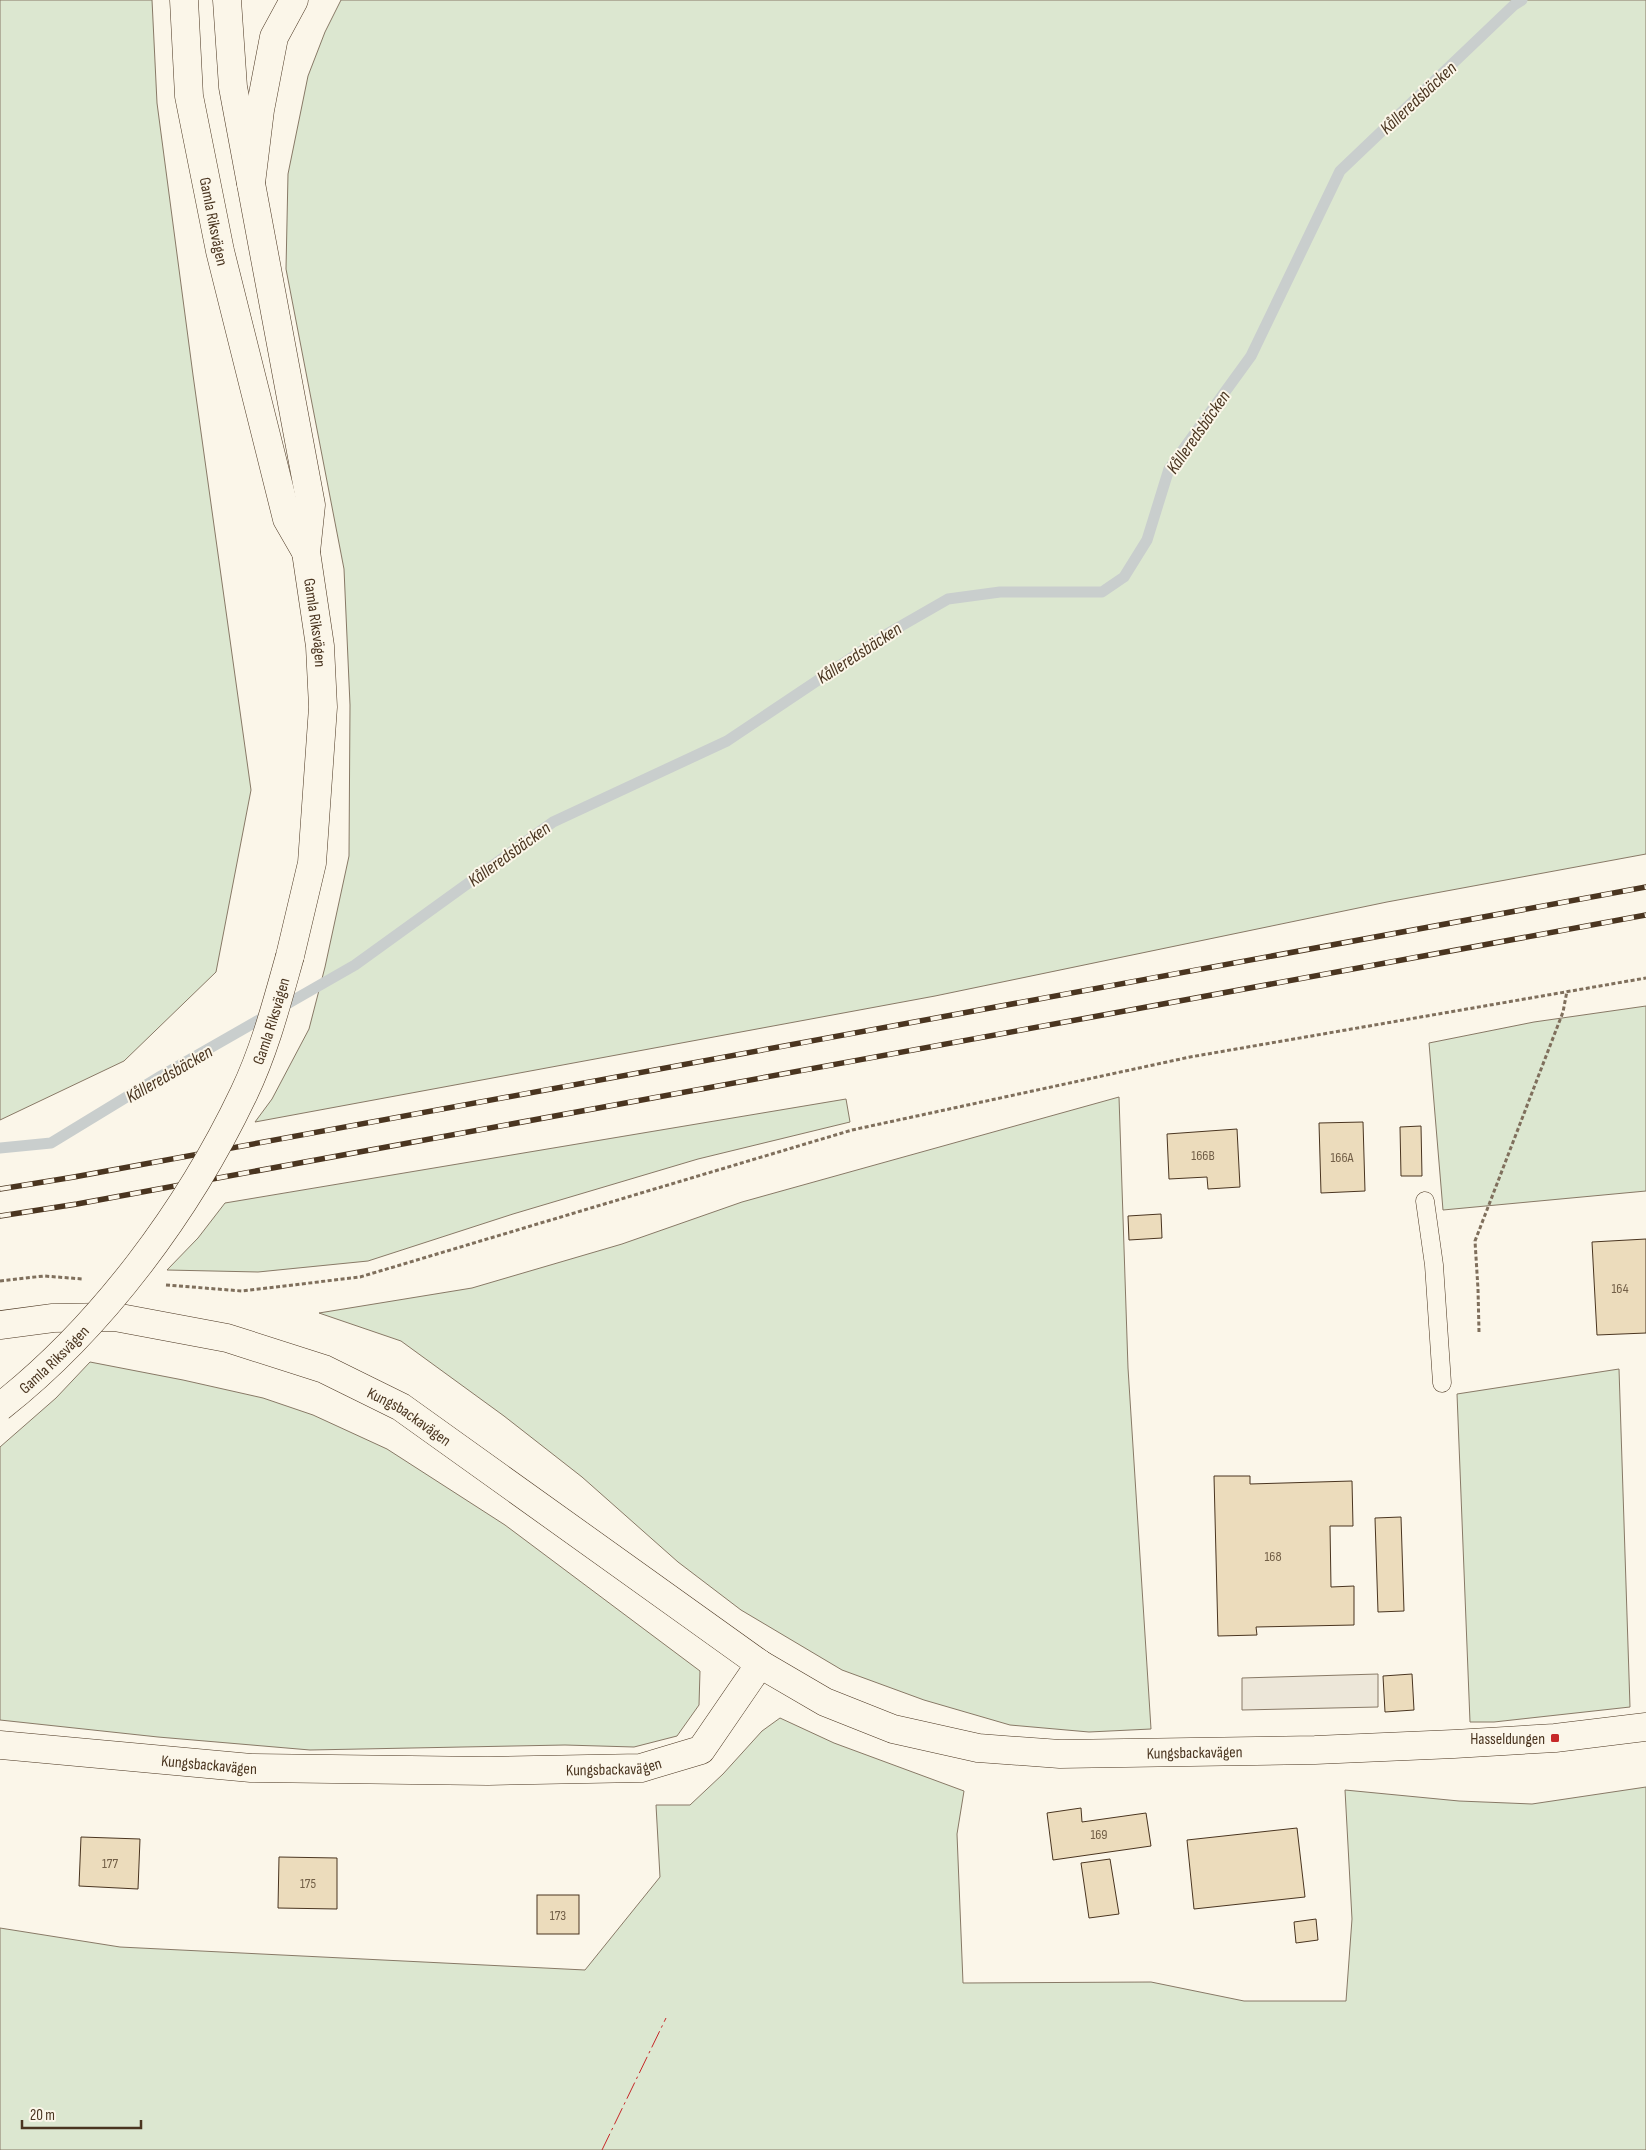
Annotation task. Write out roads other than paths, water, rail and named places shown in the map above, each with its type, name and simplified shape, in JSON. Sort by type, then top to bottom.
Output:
[{"type":"main road","name":"Gamla Riksvägen","points":[[184,0],[189,96],[220,251],[286,519],[306,552]]},
{"type":"main road","name":"Gamla Riksvägen","points":[[0,1407],[92,1322],[140,1264],[213,1154],[245,1092],[267,1037],[290,956],[312,863],[322,707],[320,646],[306,552],[311,505],[233,87],[227,0]]},
{"type":"main road","points":[[251,183],[260,110],[274,37],[294,0]]},
{"type":"main road","name":"Kungsbackavägen","points":[[0,1325],[53,1318],[116,1318],[227,1338],[324,1369],[401,1408],[760,1664],[825,1702],[894,1729],[978,1748],[1060,1754],[1315,1750],[1504,1742],[1646,1727]]},
{"type":"main road","name":"Kungsbackavägen","points":[[0,1745],[250,1768],[478,1771],[641,1768],[701,1750],[760,1664]]},
{"type":"lane","points":[[1425,1201],[1434,1265],[1442,1383]]},
{"type":"waterway","name":"Kålleredsbäcken","points":[[0,1148],[51,1143],[161,1076],[355,965],[553,822],[727,741],[887,634],[948,599],[1000,592],[1102,592],[1124,577],[1147,540],[1169,469],[1251,356],[1340,171],[1514,5],[1522,0]]},
{"type":"railway","points":[[0,1189],[74,1177],[1646,887]]},
{"type":"railway","points":[[0,1216],[77,1204],[1646,915]]},
{"type":"place","name":"Hasseldungen","points":[[1555,1738]]}]
